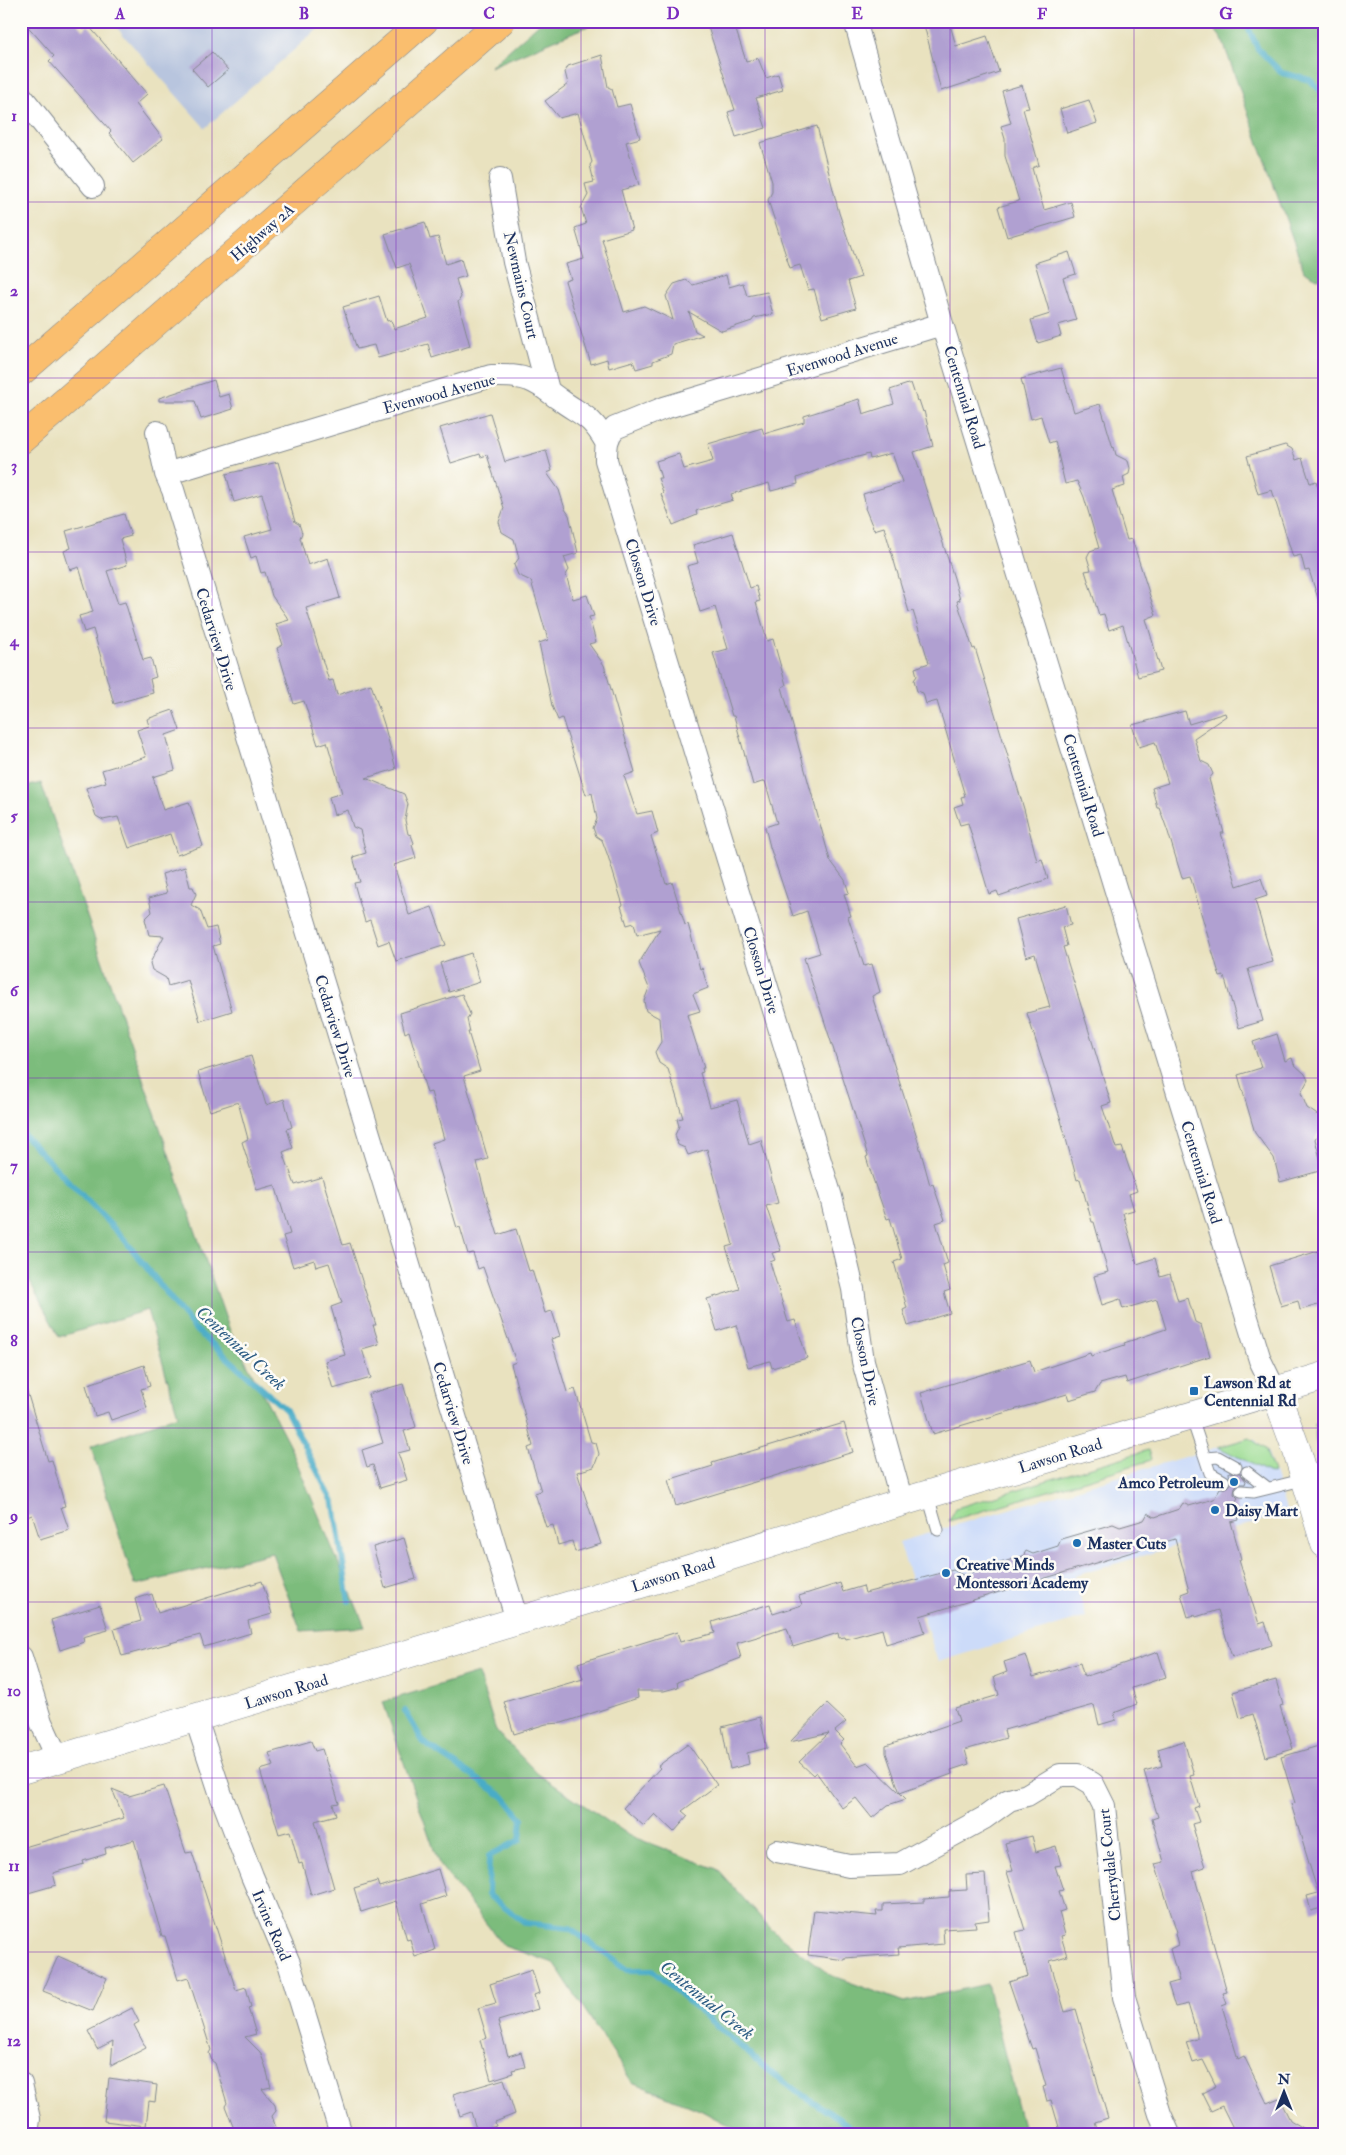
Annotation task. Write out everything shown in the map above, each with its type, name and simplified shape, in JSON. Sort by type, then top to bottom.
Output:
[{"type":"highway","points":[[21,372],[424,21]]},
{"type":"highway","name":"Highway 2A","points":[[21,440],[501,21]]},
{"type":"street","name":"Centennial Road","points":[[855,21],[942,324],[1260,1360],[1288,1424],[1325,1544]]},
{"type":"street","points":[[21,96],[93,186]]},
{"type":"street","name":"Newmains Court","points":[[500,179],[514,262],[548,390]]},
{"type":"street","name":"Evenwood Avenue","points":[[606,442],[609,434],[615,428],[664,408],[942,324]]},
{"type":"street","name":"Evenwood Avenue","points":[[166,474],[490,376],[512,376],[530,380],[548,390],[586,415],[598,427],[606,442]]},
{"type":"street","name":"Cedarview Drive","points":[[157,432],[166,474],[173,490],[518,1620]]},
{"type":"street","name":"Closson Drive","points":[[606,442],[606,460],[831,1197],[853,1289],[863,1361],[902,1502]]},
{"type":"street","name":"Lawson Road","points":[[21,1770],[196,1719],[667,1576],[902,1502],[928,1496],[1325,1376]]},
{"type":"street","points":[[21,1657],[40,1722],[58,1759]]},
{"type":"street","name":"Irvine Road","points":[[196,1719],[248,1867],[289,1963],[341,2134]]},
{"type":"street","name":"Cherrydale Court","points":[[777,1851],[849,1866],[900,1864],[977,1822],[1009,1800],[1027,1795],[1060,1775],[1078,1775],[1093,1784],[1104,1806],[1124,1997],[1160,2114],[1169,2134]]},
{"type":"street","points":[[21,2084],[28,2120],[27,2134]]},
{"type":"lane","points":[[1191,1416],[1210,1473],[1224,1481]]},
{"type":"lane","points":[[1206,1458],[1218,1458],[1242,1470],[1268,1488]]},
{"type":"lane","points":[[1242,1491],[1254,1492],[1306,1479]]},
{"type":"lane","points":[[928,1496],[938,1530]]},
{"type":"shaded area","points":[[111,21],[327,21],[205,128]]},
{"type":"shaded area","points":[[1248,1438],[1255,1440],[1268,1453],[1287,1513],[1074,1576],[1086,1617],[938,1662],[899,1542]]},
{"type":"green space","points":[[542,21],[600,21],[490,67]]},
{"type":"green space","points":[[1208,21],[1325,21],[1325,282],[1304,271],[1222,39]]},
{"type":"green space","points":[[41,783],[230,1331],[289,1444],[365,1627],[301,1631],[272,1553],[135,1585],[91,1446],[178,1415],[147,1310],[59,1337],[21,1265],[21,788]]},
{"type":"green space","points":[[1315,1424],[1319,1425],[1325,1443],[1325,1472],[1316,1441]]},
{"type":"green space","points":[[1250,1438],[1265,1449],[1274,1472],[1272,1474],[1218,1447]]},
{"type":"green space","points":[[1148,1450],[1151,1460],[949,1521],[956,1508]]},
{"type":"green space","points":[[478,1673],[496,1731],[538,1774],[628,1835],[717,1869],[772,1930],[830,1975],[904,2002],[987,1984],[1025,2134],[744,2134],[702,2111],[632,2082],[554,1963],[504,1946],[439,1864],[383,1702]]},
{"type":"building","points":[[23,21],[75,21],[83,30],[88,25],[147,94],[136,104],[163,139],[133,163],[109,133],[111,131],[49,61],[54,56]]},
{"type":"building","points":[[706,21],[733,21],[746,61],[758,58],[766,78],[778,74],[783,90],[756,98],[766,128],[736,137],[728,112],[735,110]]},
{"type":"building","points":[[923,21],[949,21],[956,46],[987,36],[999,72],[941,91]]},
{"type":"building","points":[[212,52],[228,70],[208,87],[192,69]]},
{"type":"building","points":[[602,55],[608,87],[612,89],[617,107],[630,104],[640,138],[626,142],[639,185],[621,190],[632,230],[602,239],[624,312],[644,306],[673,320],[666,296],[674,284],[686,280],[693,285],[726,275],[729,287],[743,283],[747,296],[767,292],[773,314],[754,318],[752,321],[722,331],[689,312],[695,331],[703,335],[673,344],[671,354],[653,361],[653,364],[636,369],[633,361],[609,368],[607,359],[591,364],[565,281],[571,279],[566,264],[584,259],[575,228],[586,224],[581,208],[588,195],[585,184],[594,182],[590,165],[592,162],[578,113],[559,118],[545,101],[568,84],[565,72],[568,66]]},
{"type":"building","points":[[1022,85],[1029,108],[1023,109],[1039,165],[1032,168],[1044,210],[1071,202],[1075,217],[1007,237],[998,207],[1019,201],[1005,156],[1005,139],[1001,126],[1011,123],[1002,91]]},
{"type":"building","points":[[1089,100],[1097,123],[1067,133],[1060,109]]},
{"type":"building","points":[[817,126],[839,213],[861,277],[848,281],[856,308],[822,318],[814,289],[808,290],[800,265],[790,268],[768,200],[772,192],[772,182],[760,143]]},
{"type":"building","points":[[425,222],[430,239],[438,237],[446,264],[461,259],[466,276],[456,279],[461,297],[458,302],[470,346],[432,358],[428,344],[378,358],[374,345],[357,349],[343,307],[379,296],[387,321],[391,320],[394,329],[428,318],[409,264],[397,268],[385,234]]},
{"type":"building","points":[[1069,252],[1076,274],[1063,278],[1076,320],[1058,325],[1061,336],[1038,343],[1031,320],[1050,314],[1035,263]]},
{"type":"building","points":[[1061,368],[1074,412],[1100,404],[1116,455],[1128,461],[1129,474],[1123,477],[1125,486],[1112,490],[1127,540],[1132,539],[1156,615],[1146,619],[1161,671],[1138,677],[1123,625],[1109,630],[1104,614],[1099,615],[1085,571],[1091,570],[1087,557],[1090,551],[1099,548],[1084,497],[1077,481],[1065,484],[1055,441],[1049,443],[1041,416],[1031,419],[1021,379]]},
{"type":"building","points":[[214,380],[219,397],[229,394],[233,409],[201,419],[195,401],[159,401],[159,398]]},
{"type":"building","points":[[911,383],[917,401],[919,400],[924,411],[933,446],[914,452],[954,578],[960,600],[957,601],[973,649],[975,648],[1024,809],[1037,861],[1042,859],[1048,879],[999,896],[997,891],[989,894],[968,823],[960,825],[954,807],[963,804],[961,797],[965,796],[937,701],[926,704],[923,693],[917,691],[914,680],[917,676],[915,668],[929,663],[913,611],[909,612],[884,527],[874,530],[865,508],[863,494],[902,482],[892,453],[870,459],[869,454],[839,462],[797,478],[798,484],[771,491],[769,483],[731,494],[733,500],[696,511],[697,515],[673,525],[661,494],[663,492],[658,478],[661,478],[656,461],[679,454],[684,469],[713,461],[708,444],[762,428],[764,434],[804,422],[804,416],[859,399],[863,414],[894,404],[890,390]]},
{"type":"building","points":[[490,413],[505,462],[546,450],[552,471],[547,473],[559,490],[569,515],[578,553],[564,557],[569,570],[566,575],[573,599],[587,595],[594,616],[589,617],[596,642],[589,644],[604,665],[635,772],[624,776],[637,814],[652,811],[658,833],[651,836],[666,884],[672,882],[685,925],[688,924],[700,969],[702,968],[708,988],[693,994],[700,1011],[687,1015],[704,1068],[702,1068],[703,1072],[700,1073],[710,1107],[737,1100],[749,1144],[761,1140],[778,1203],[766,1206],[781,1251],[772,1253],[775,1260],[770,1262],[788,1322],[795,1320],[807,1358],[772,1368],[770,1361],[748,1367],[736,1325],[717,1331],[707,1299],[740,1289],[726,1247],[733,1245],[707,1149],[688,1155],[685,1148],[678,1145],[675,1135],[679,1126],[677,1119],[683,1118],[668,1069],[659,1063],[655,1052],[661,1042],[659,1018],[646,1011],[644,1001],[649,988],[639,963],[660,929],[637,935],[634,923],[627,925],[608,856],[602,840],[596,836],[593,828],[597,819],[592,793],[586,795],[562,718],[558,720],[552,706],[539,643],[548,640],[531,581],[518,575],[514,565],[519,558],[514,539],[502,532],[499,522],[504,508],[487,455],[481,457],[480,454],[451,463],[440,428]]},
{"type":"building","points":[[1285,445],[1292,449],[1296,460],[1302,458],[1310,483],[1316,481],[1322,499],[1325,498],[1325,608],[1321,608],[1309,570],[1305,571],[1301,555],[1293,557],[1272,490],[1258,494],[1247,456]]},
{"type":"building","points":[[278,462],[295,522],[299,524],[302,533],[300,538],[308,565],[328,558],[340,598],[306,608],[329,681],[333,680],[337,695],[371,684],[396,769],[366,778],[404,794],[408,804],[405,820],[408,834],[411,835],[414,843],[412,845],[416,858],[394,865],[409,915],[432,907],[446,945],[396,961],[389,941],[378,945],[370,920],[365,922],[354,883],[360,882],[353,857],[366,853],[360,830],[353,827],[348,810],[334,815],[329,797],[342,793],[327,742],[318,745],[304,701],[294,704],[277,648],[283,645],[276,624],[289,620],[272,596],[265,572],[261,573],[256,556],[251,558],[244,537],[272,529],[262,494],[234,502],[226,474]]},
{"type":"building","points":[[124,514],[131,536],[120,539],[127,565],[107,571],[118,604],[125,602],[143,660],[151,658],[156,677],[150,679],[153,693],[114,704],[93,629],[84,632],[79,616],[93,612],[79,567],[70,570],[64,551],[71,548],[66,531]]},
{"type":"building","points":[[733,533],[750,588],[756,586],[760,601],[756,602],[767,641],[773,639],[786,685],[782,687],[830,860],[845,880],[849,893],[844,894],[851,916],[848,917],[864,966],[872,964],[880,992],[872,996],[916,1134],[930,1185],[933,1184],[945,1220],[936,1223],[948,1263],[943,1265],[950,1290],[944,1292],[950,1313],[908,1326],[903,1310],[907,1308],[894,1262],[902,1259],[890,1218],[887,1219],[872,1176],[866,1157],[868,1156],[804,958],[820,953],[807,911],[793,916],[765,827],[777,823],[765,781],[753,785],[734,716],[732,716],[713,653],[728,649],[715,607],[700,612],[687,566],[698,563],[693,545]]},
{"type":"building","points":[[173,710],[180,730],[166,735],[175,770],[153,777],[163,810],[189,802],[203,846],[177,855],[170,834],[129,848],[118,817],[103,820],[96,816],[86,788],[106,782],[102,770],[146,757],[137,730],[149,726],[147,719]]},
{"type":"building","points":[[1185,711],[1189,724],[1225,713],[1226,716],[1194,738],[1201,761],[1209,765],[1213,774],[1209,779],[1224,833],[1221,833],[1237,886],[1261,878],[1267,896],[1255,900],[1273,962],[1248,969],[1263,1021],[1239,1028],[1224,976],[1220,977],[1190,876],[1182,878],[1168,832],[1159,807],[1157,807],[1152,788],[1168,783],[1155,742],[1139,747],[1132,725]]},
{"type":"building","points":[[185,867],[190,887],[193,887],[196,894],[191,905],[200,910],[207,929],[216,927],[220,944],[213,946],[232,1011],[200,1021],[188,980],[168,986],[166,978],[152,970],[150,963],[164,936],[149,935],[145,919],[152,912],[149,898],[167,893],[162,874]]},
{"type":"building","points":[[1066,905],[1071,925],[1062,927],[1067,946],[1063,947],[1111,1103],[1102,1106],[1116,1148],[1122,1147],[1137,1191],[1129,1194],[1134,1210],[1123,1213],[1137,1264],[1155,1258],[1160,1277],[1170,1274],[1178,1301],[1188,1298],[1195,1322],[1201,1325],[1210,1356],[1127,1383],[1125,1377],[1100,1384],[1095,1392],[1069,1400],[1067,1394],[933,1434],[921,1393],[1030,1360],[1034,1372],[1090,1353],[1091,1356],[1125,1345],[1124,1343],[1166,1329],[1157,1299],[1123,1309],[1120,1299],[1102,1305],[1094,1276],[1108,1272],[1080,1179],[1077,1180],[1061,1120],[1027,1013],[1050,1007],[1035,954],[1026,957],[1016,919]]},
{"type":"building","points":[[471,953],[480,982],[449,992],[440,963]]},
{"type":"building","points":[[462,994],[470,1014],[467,1019],[470,1032],[468,1032],[480,1071],[464,1076],[488,1159],[477,1162],[484,1190],[498,1235],[516,1229],[529,1271],[532,1270],[545,1313],[552,1311],[560,1336],[551,1339],[567,1392],[575,1389],[591,1442],[596,1443],[599,1454],[594,1467],[577,1472],[601,1544],[575,1552],[572,1541],[558,1545],[553,1525],[546,1527],[535,1493],[541,1491],[528,1448],[533,1446],[511,1364],[516,1362],[483,1267],[478,1269],[473,1253],[468,1254],[460,1227],[457,1228],[432,1143],[444,1139],[431,1092],[427,1093],[409,1031],[405,1033],[400,1013]]},
{"type":"building","points":[[1277,1034],[1285,1061],[1292,1058],[1294,1064],[1305,1074],[1308,1080],[1301,1093],[1307,1108],[1319,1116],[1322,1127],[1315,1139],[1323,1170],[1280,1182],[1274,1158],[1255,1133],[1238,1075],[1261,1068],[1253,1042]]},
{"type":"building","points":[[251,1056],[266,1105],[284,1099],[292,1127],[287,1129],[293,1148],[283,1152],[295,1185],[322,1177],[343,1245],[350,1243],[376,1325],[373,1325],[379,1344],[362,1349],[371,1378],[333,1389],[325,1361],[345,1355],[331,1307],[342,1303],[329,1263],[316,1267],[314,1260],[293,1267],[283,1236],[290,1234],[275,1185],[257,1190],[242,1142],[248,1139],[238,1102],[210,1111],[198,1072]]},
{"type":"building","points":[[1325,1249],[1325,1303],[1300,1310],[1298,1301],[1281,1306],[1269,1266]]},
{"type":"building","points":[[144,1365],[150,1386],[141,1389],[147,1408],[111,1420],[108,1412],[95,1416],[86,1385]]},
{"type":"building","points":[[403,1384],[416,1427],[404,1431],[410,1450],[398,1453],[407,1480],[380,1488],[373,1465],[367,1467],[362,1450],[383,1443],[368,1394]]},
{"type":"building","points":[[25,1385],[48,1461],[52,1460],[65,1506],[61,1507],[69,1530],[40,1539],[32,1515],[27,1517],[21,1501],[21,1386]]},
{"type":"building","points":[[844,1423],[853,1452],[676,1506],[668,1480],[713,1466],[712,1463]]},
{"type":"building","points":[[1229,1472],[1240,1473],[1246,1481],[1245,1484],[1238,1484],[1235,1487],[1234,1494],[1238,1498],[1235,1502],[1239,1520],[1231,1522],[1241,1559],[1239,1560],[1259,1624],[1265,1622],[1272,1645],[1232,1657],[1218,1610],[1196,1617],[1195,1615],[1188,1617],[1181,1594],[1189,1591],[1175,1539],[920,1616],[925,1632],[886,1644],[882,1629],[846,1639],[845,1637],[839,1638],[838,1633],[793,1647],[787,1628],[737,1643],[741,1658],[677,1682],[678,1687],[664,1691],[637,1691],[638,1698],[562,1723],[546,1724],[514,1734],[504,1702],[583,1679],[578,1663],[677,1632],[680,1642],[715,1633],[712,1622],[770,1604],[773,1614],[802,1605],[799,1596],[840,1583],[843,1592],[863,1586],[865,1593],[953,1570],[963,1575],[988,1567],[991,1561],[997,1564],[1023,1556],[1026,1551],[1033,1554],[1058,1546],[1061,1539],[1113,1524],[1120,1527],[1144,1520],[1148,1513],[1155,1517],[1179,1509],[1183,1503],[1189,1506],[1214,1499],[1220,1488],[1230,1485]]},
{"type":"building","points":[[404,1538],[416,1579],[385,1588],[373,1547]]},
{"type":"building","points":[[262,1581],[272,1614],[248,1621],[251,1633],[204,1647],[200,1635],[122,1656],[114,1629],[141,1621],[135,1599],[152,1594],[158,1613]]},
{"type":"building","points":[[100,1605],[108,1630],[83,1637],[84,1642],[60,1650],[51,1620]]},
{"type":"building","points":[[1158,1652],[1166,1677],[1132,1688],[1137,1704],[1114,1713],[1116,1720],[1099,1725],[1094,1705],[1004,1730],[1006,1738],[965,1750],[969,1764],[951,1770],[952,1774],[900,1793],[886,1753],[886,1746],[959,1721],[955,1708],[999,1695],[994,1677],[1007,1672],[1004,1662],[1026,1655],[1033,1677],[1080,1663],[1084,1677]]},
{"type":"building","points":[[1276,1680],[1283,1705],[1280,1706],[1293,1749],[1266,1757],[1253,1714],[1240,1718],[1233,1692]]},
{"type":"building","points":[[827,1704],[846,1722],[835,1731],[844,1740],[840,1744],[857,1766],[868,1762],[906,1799],[888,1805],[872,1818],[856,1798],[842,1808],[816,1772],[813,1775],[799,1762],[829,1733],[790,1742]]},
{"type":"building","points":[[760,1717],[767,1748],[747,1753],[749,1764],[730,1769],[722,1727]]},
{"type":"building","points":[[311,1741],[315,1751],[322,1749],[339,1803],[333,1804],[336,1815],[315,1821],[334,1888],[311,1895],[302,1863],[299,1864],[290,1831],[279,1834],[260,1770],[274,1766],[269,1753]]},
{"type":"building","points":[[1184,1741],[1194,1775],[1190,1776],[1199,1806],[1194,1808],[1199,1822],[1192,1824],[1205,1867],[1193,1871],[1227,1992],[1223,1993],[1227,2004],[1222,2006],[1238,2059],[1244,2056],[1267,2103],[1279,2098],[1290,2120],[1313,2134],[1236,2134],[1222,2106],[1211,2111],[1202,2093],[1216,2086],[1203,2060],[1193,2063],[1186,2042],[1197,2039],[1197,2034],[1188,2004],[1175,2007],[1168,1984],[1179,1981],[1170,1949],[1178,1945],[1175,1933],[1177,1932],[1155,1864],[1164,1862],[1152,1819],[1158,1817],[1144,1771],[1162,1766],[1158,1749]]},
{"type":"building","points":[[688,1744],[717,1785],[682,1811],[688,1816],[674,1832],[655,1814],[644,1826],[623,1808],[660,1768],[658,1766]]},
{"type":"building","points":[[1322,1745],[1325,1754],[1325,1907],[1311,1911],[1307,1896],[1318,1893],[1291,1804],[1295,1803],[1281,1757]]},
{"type":"building","points":[[164,1786],[186,1853],[192,1852],[236,1990],[246,1987],[251,2007],[248,2008],[256,2034],[245,2037],[260,2052],[265,2065],[271,2087],[262,2089],[275,2105],[276,2111],[272,2116],[278,2134],[236,2134],[225,2106],[227,2103],[215,2063],[212,2061],[209,2053],[211,2050],[188,1977],[178,1980],[165,1936],[162,1936],[134,1840],[105,1848],[106,1854],[83,1861],[84,1864],[53,1873],[56,1885],[21,1895],[21,1848],[124,1818],[112,1789],[129,1796]]},
{"type":"building","points":[[1032,1836],[1036,1852],[1056,1846],[1061,1865],[1055,1866],[1063,1890],[1059,1891],[1065,1910],[1059,1912],[1065,1935],[1061,1936],[1067,1956],[1050,1961],[1065,2012],[1076,2009],[1108,2118],[1095,2122],[1098,2134],[1061,2134],[1051,2100],[1047,2101],[1043,2087],[1046,2086],[1035,2048],[1032,2049],[1009,1982],[1028,1976],[1016,1932],[1025,1930],[1007,1872],[1013,1871],[1005,1843]]},
{"type":"building","points":[[438,1869],[446,1896],[422,1904],[435,1950],[415,1957],[410,1939],[407,1940],[396,1901],[361,1912],[354,1888],[377,1881],[379,1887]]},
{"type":"building","points":[[985,1874],[989,1920],[975,1922],[976,1927],[943,1929],[944,1944],[898,1948],[899,1954],[845,1958],[845,1960],[808,1955],[814,1910],[877,1916],[876,1911],[883,1911],[883,1904],[924,1902],[924,1899],[949,1897],[949,1891],[967,1890],[966,1875]]},
{"type":"building","points":[[58,1956],[107,1978],[93,2011],[43,1991]]},
{"type":"building","points":[[532,1970],[539,1993],[534,1995],[538,2009],[498,2021],[508,2056],[521,2052],[525,2067],[512,2070],[513,2073],[491,2080],[480,2040],[487,2038],[478,2008],[496,2003],[490,1984]]},
{"type":"building","points":[[132,2008],[139,2022],[134,2025],[146,2048],[111,2066],[113,2041],[97,2049],[88,2031]]},
{"type":"building","points":[[109,2078],[157,2085],[155,2102],[149,2101],[146,2126],[104,2121]]},
{"type":"building","points":[[504,2079],[515,2114],[495,2122],[496,2126],[477,2132],[471,2112],[460,2116],[453,2094]]},
{"type":"waterway","points":[[1245,21],[1258,49],[1282,73],[1310,80],[1325,95]]},
{"type":"waterway","name":"Centennial Creek","points":[[21,1132],[125,1240],[193,1327],[286,1410],[334,1504],[349,1601]]},
{"type":"waterway","name":"Centennial Creek","points":[[405,1711],[424,1743],[504,1797],[522,1819],[520,1840],[489,1856],[488,1895],[526,1923],[570,1928],[628,1970],[652,1970],[775,2076],[861,2134]]},
{"type":"place","name":"Lawson Rd at Centennial Rd","points":[[1194,1391]]},
{"type":"place","name":"Amco Petroleum","points":[[1234,1482]]},
{"type":"place","name":"Daisy Mart","points":[[1215,1510]]},
{"type":"place","name":"Master Cuts","points":[[1077,1543]]},
{"type":"place","name":"Creative Minds Montessori Academy","points":[[946,1573]]}]
